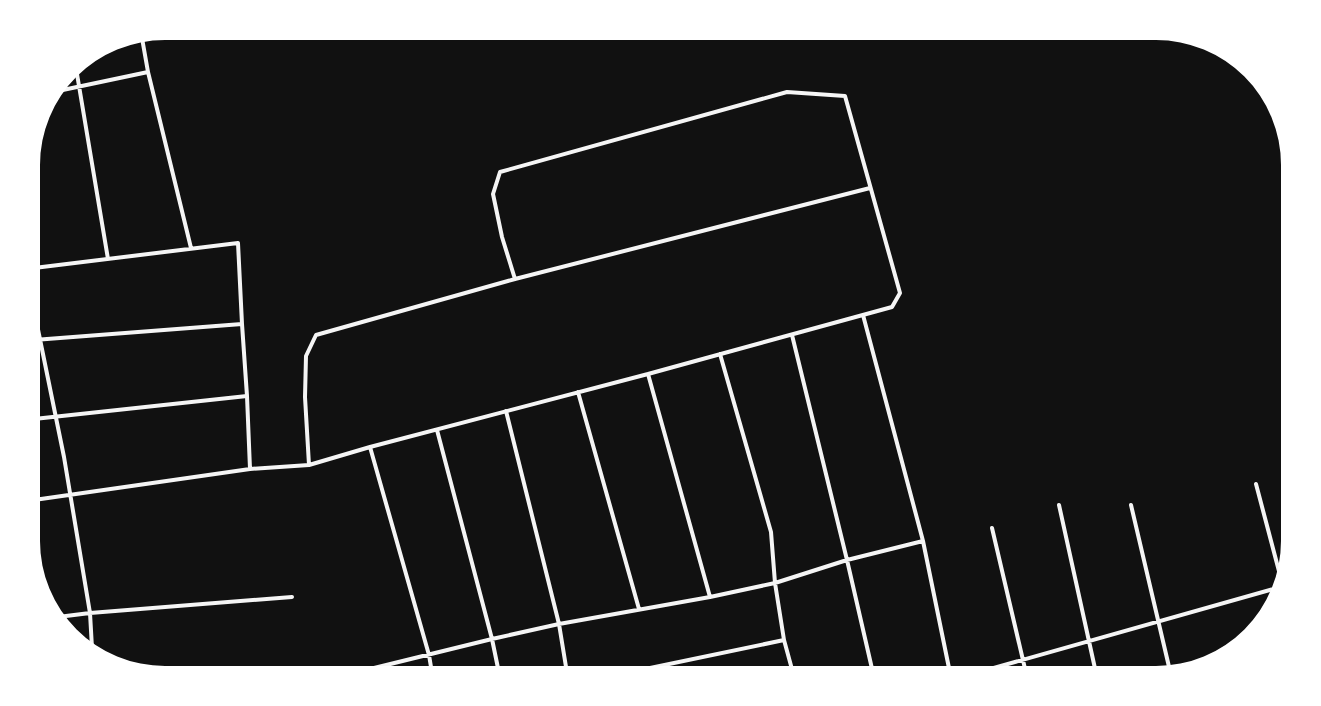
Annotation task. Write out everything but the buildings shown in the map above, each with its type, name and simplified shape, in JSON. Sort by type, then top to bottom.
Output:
[{"type":"street","points":[[143,42],[148,72],[191,248]]},
{"type":"street","points":[[66,90],[148,72]]},
{"type":"street","points":[[77,77],[108,259]]},
{"type":"street","points":[[40,499],[250,469],[309,465],[370,447],[648,374],[892,307],[900,293],[845,96],[787,92],[500,172],[492,194],[502,237],[516,279]]},
{"type":"street","points":[[309,465],[305,397],[306,356],[316,335],[516,279],[870,188]]},
{"type":"street","points":[[40,267],[238,243],[250,469]]},
{"type":"street","points":[[863,315],[923,541],[949,666]]},
{"type":"street","points":[[92,642],[90,613],[64,457],[40,339],[242,324]]},
{"type":"street","points":[[792,335],[871,666]]},
{"type":"street","points":[[720,354],[771,532],[775,583],[784,640],[791,666]]},
{"type":"street","points":[[648,374],[710,597]]},
{"type":"street","points":[[578,392],[639,610]]},
{"type":"street","points":[[40,418],[247,396]]},
{"type":"street","points":[[506,411],[559,624],[566,666]]},
{"type":"street","points":[[437,430],[492,639],[498,666]]},
{"type":"street","points":[[370,447],[431,666]]},
{"type":"street","points":[[1256,484],[1278,568]]},
{"type":"street","points":[[1059,505],[1095,666]]},
{"type":"street","points":[[1131,505],[1169,665]]},
{"type":"street","points":[[992,528],[1025,666]]},
{"type":"street","points":[[383,666],[559,624],[710,597],[775,583],[847,560],[923,541]]},
{"type":"street","points":[[1000,666],[1271,590]]},
{"type":"street","points":[[65,616],[292,597]]},
{"type":"street","points":[[660,666],[784,640]]}]
